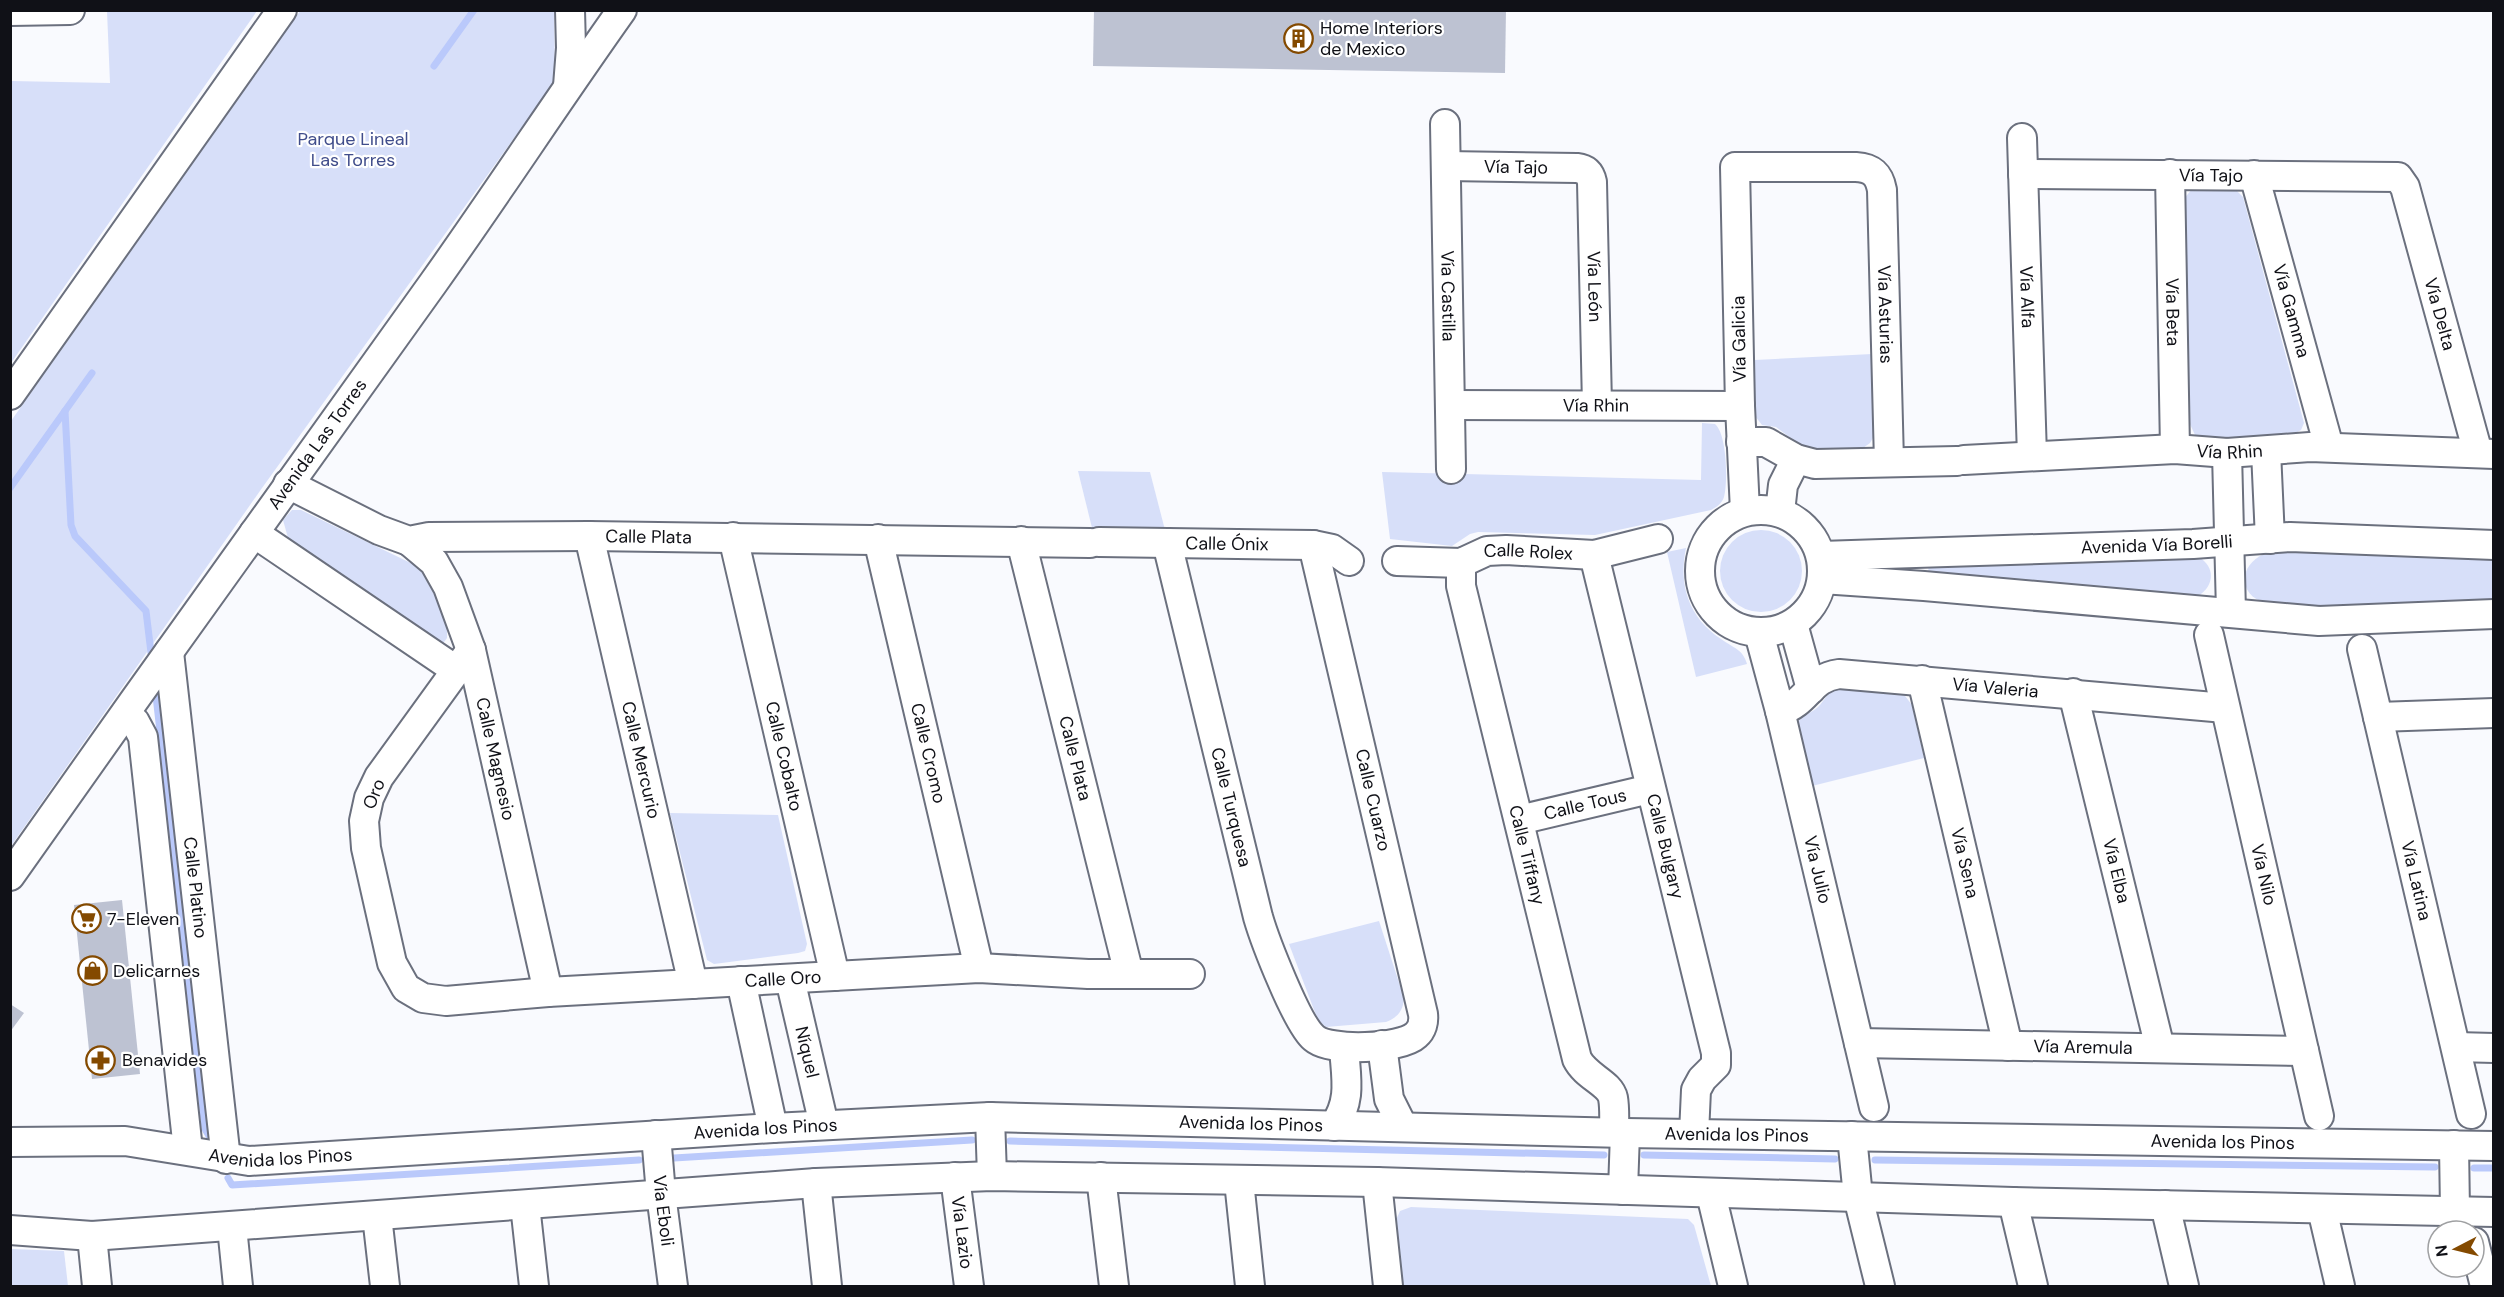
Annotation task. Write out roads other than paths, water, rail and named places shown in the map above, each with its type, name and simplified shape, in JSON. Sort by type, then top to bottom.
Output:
[{"type":"street","points":[[10,11],[70,10]]},
{"type":"street","points":[[10,395],[282,10]]},
{"type":"street","name":"Avenida Las Torres","points":[[10,876],[434,281],[622,10]]},
{"type":"street","points":[[570,12],[589,28],[605,34]]},
{"type":"street","points":[[568,86],[571,48],[570,12]]},
{"type":"street","name":"Vía Castilla","points":[[1445,124],[1451,469]]},
{"type":"street","name":"Vía Alfa","points":[[2022,138],[2032,456]]},
{"type":"street","name":"Vía Tajo","points":[[1446,166],[1569,167],[1587,170]]},
{"type":"street","name":"Vía Galicia","points":[[1745,511],[1740,406],[1735,168],[1856,167],[1873,171]]},
{"type":"street","name":"Vía León","points":[[1587,170],[1592,182],[1597,405]]},
{"type":"street","name":"Vía Asturias","points":[[1873,171],[1882,190],[1889,462]]},
{"type":"street","name":"Vía Tajo","points":[[2023,174],[2386,175],[2398,177]]},
{"type":"street","name":"Vía Beta","points":[[2170,174],[2175,449]]},
{"type":"street","name":"Vía Gamma","points":[[2254,175],[2329,447]]},
{"type":"street","name":"Vía Delta","points":[[2398,177],[2405,187],[2486,454]]},
{"type":"street","name":"Vía Rhin","points":[[1450,405],[1740,406]]},
{"type":"street","name":"Vía Rhin","points":[[1742,442],[1766,442],[1796,459],[1815,464],[1960,460],[2175,449],[2227,453],[2329,447],[2486,454]]},
{"type":"street","points":[[2266,451],[2270,539]]},
{"type":"street","points":[[2227,453],[2231,612]]},
{"type":"street","points":[[1780,512],[1783,485],[1796,459]]},
{"type":"street","name":"Calle Plata","points":[[288,484],[379,530],[409,541],[450,536],[589,536],[1095,542]]},
{"type":"street","points":[[1763,509],[1780,512],[1798,522],[1812,537],[1821,568],[1817,597],[1807,612],[1793,624],[1777,631],[1759,633],[1740,629],[1723,620],[1710,605],[1702,588],[1699,568],[1703,549],[1713,532],[1728,519],[1745,511],[1763,509]]},
{"type":"street","points":[[254,532],[463,660]]},
{"type":"street","name":"Calle Mercurio","points":[[589,536],[693,984]]},
{"type":"street","name":"Avenida Vía Borelli","points":[[1821,568],[1884,554],[2231,543],[2312,536],[2493,545]]},
{"type":"street","name":"Calle Cobalto","points":[[733,537],[835,976]]},
{"type":"street","name":"Calle Cromo","points":[[878,539],[980,968]]},
{"type":"street","name":"Calle Rolex","points":[[1397,561],[1461,563],[1487,551],[1506,550],[1594,555],[1658,539]]},
{"type":"street","name":"Calle Magnesio","points":[[409,541],[434,562],[448,587],[463,660],[548,992]]},
{"type":"street","name":"Calle Plata","points":[[1021,542],[1129,974]]},
{"type":"street","name":"Calle Ónix","points":[[1095,542],[1313,545],[1332,549],[1349,561]]},
{"type":"street","name":"Calle Turquesa","points":[[1167,543],[1262,930],[1309,1034],[1317,1041],[1339,1047]]},
{"type":"street","name":"Calle Cuarzo","points":[[1313,545],[1423,1014],[1423,1025],[1416,1035],[1391,1044]]},
{"type":"street","points":[[1883,583],[1884,554]]},
{"type":"street","name":"Calle Bulgary","points":[[1594,555],[1716,1053],[1716,1065],[1702,1078],[1696,1090],[1694,1134]]},
{"type":"street","name":"Calle Tiffany","points":[[1461,563],[1461,586],[1577,1059],[1586,1073],[1611,1092],[1613,1099],[1619,1133],[1623,1190]]},
{"type":"street","points":[[1821,568],[1883,583],[2319,621],[2493,614]]},
{"type":"street","points":[[1793,624],[1811,689]]},
{"type":"street","name":"Vía Julio","points":[[1759,633],[1780,711],[1874,1107]]},
{"type":"street","name":"Vía Nilo","points":[[2208,635],[2319,1116]]},
{"type":"street","name":"Vía Latina","points":[[2362,649],[2471,1114]]},
{"type":"street","name":"Calle Platino","points":[[169,652],[226,1159]]},
{"type":"street","name":"Oro","points":[[392,963],[366,848],[364,820],[369,798],[379,777],[463,660]]},
{"type":"street","name":"Vía Valeria","points":[[1780,711],[1799,703],[1824,677],[1839,674],[2225,708]]},
{"type":"street","name":"Vía Sena","points":[[1922,680],[2008,1046]]},
{"type":"street","name":"Vía Elba","points":[[2073,693],[2160,1048]]},
{"type":"street","name":"Calle Platino","points":[[126,713],[135,722],[143,736],[188,1150]]},
{"type":"street","points":[[2378,717],[2493,713]]},
{"type":"street","name":"Calle Tous","points":[[1519,820],[1650,789]]},
{"type":"street","name":"Calle Oro","points":[[392,963],[406,988],[423,998],[446,1002],[548,992],[980,968],[1190,974]]},
{"type":"street","name":"Níquel","points":[[790,979],[824,1125]]},
{"type":"street","points":[[741,981],[773,1128]]},
{"type":"street","name":"Vía Aremula","points":[[1859,1043],[2304,1051]]},
{"type":"street","points":[[1334,1126],[1345,1104],[1347,1094],[1339,1047],[1391,1044],[1389,1099],[1403,1127]]},
{"type":"street","points":[[2456,1047],[2493,1048]]},
{"type":"street","points":[[990,1117],[992,1176]]},
{"type":"street","name":"Avenida los Pinos","points":[[10,1142],[125,1141],[249,1161],[773,1128],[990,1117],[1619,1133],[2493,1146]]},
{"type":"street","name":"Vía Eboli","points":[[656,1135],[673,1287]]},
{"type":"street","points":[[1852,1136],[1858,1197],[1880,1287]]},
{"type":"street","points":[[12,1228],[92,1236],[816,1183],[992,1176],[1377,1182],[1711,1194],[2322,1209],[2471,1216],[2454,1145]]},
{"type":"street","name":"Vía Lazio","points":[[955,1177],[969,1287]]},
{"type":"street","points":[[1101,1177],[1114,1287]]},
{"type":"street","points":[[1239,1180],[1250,1287]]},
{"type":"street","points":[[1377,1182],[1388,1287]]},
{"type":"street","points":[[816,1183],[827,1287]]},
{"type":"street","points":[[1711,1194],[1733,1287]]},
{"type":"street","points":[[2013,1202],[2033,1287]]},
{"type":"street","points":[[525,1205],[534,1287]]},
{"type":"street","points":[[2165,1205],[2184,1287]]},
{"type":"street","points":[[2322,1209],[2340,1287]]},
{"type":"street","points":[[377,1216],[385,1287]]},
{"type":"street","points":[[232,1227],[238,1287]]},
{"type":"street","points":[[92,1236],[97,1287]]},
{"type":"waterway","points":[[434,66],[474,10]]},
{"type":"waterway","points":[[10,488],[92,373]]},
{"type":"waterway","points":[[65,411],[71,525],[75,536],[146,611],[152,661]]},
{"type":"waterway","points":[[155,687],[205,1129],[209,1136]]},
{"type":"waterway","points":[[674,1158],[972,1140]]},
{"type":"waterway","points":[[1010,1141],[1604,1155]]},
{"type":"waterway","points":[[1644,1155],[1835,1159]]},
{"type":"waterway","points":[[228,1178],[232,1185],[639,1160]]},
{"type":"waterway","points":[[1875,1160],[2435,1167]]},
{"type":"waterway","points":[[2474,1168],[2494,1168]]},
{"type":"place","name":"Home Interiors de Mexico","points":[[1299,38]]},
{"type":"place","name":"7-Eleven","points":[[86,919]]},
{"type":"place","name":"Delicarnes","points":[[92,971]]},
{"type":"place","name":"Benavides","points":[[101,1060]]},
{"type":"park label","name":"Parque Lineal Las Torres","points":[[353,149]]}]
